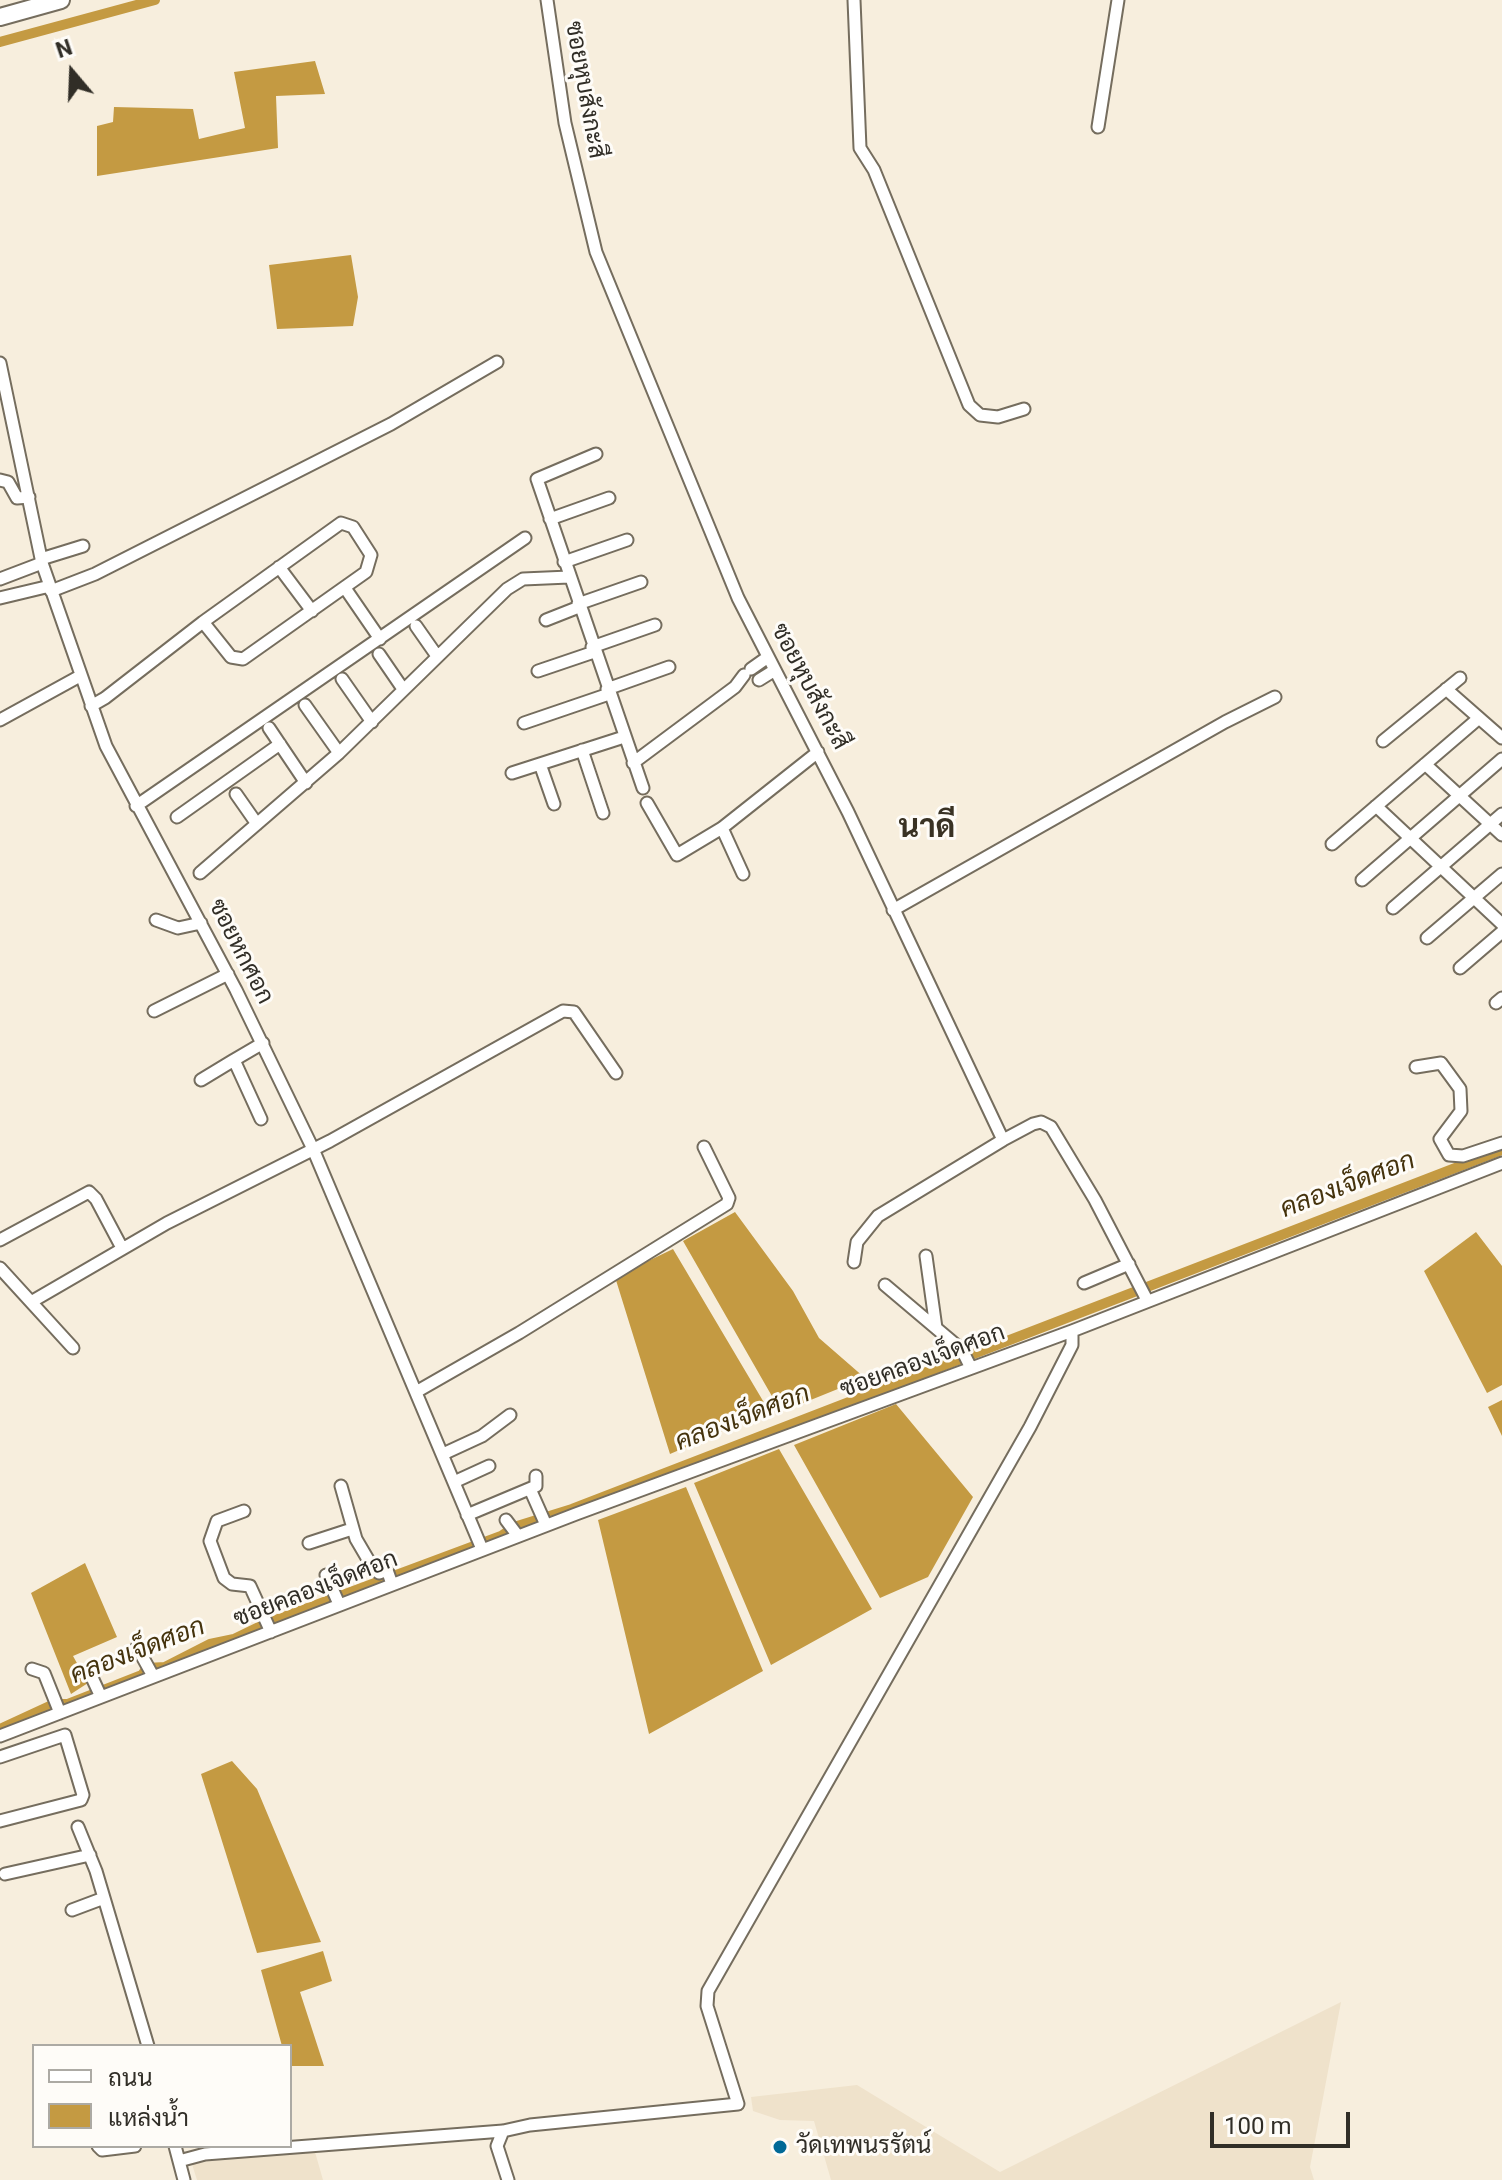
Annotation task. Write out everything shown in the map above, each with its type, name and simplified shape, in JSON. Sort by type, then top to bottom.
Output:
[{"type":"street","points":[[0,17],[61,0]]},
{"type":"street","name":"ซอยหุบสังกะสี","points":[[547,0],[565,123],[596,252],[721,559],[768,657],[899,907],[1003,1140]]},
{"type":"street","points":[[854,0],[860,148],[874,170],[969,405],[980,415],[998,417],[1024,409]]},
{"type":"street","points":[[1098,127],[1118,0]]},
{"type":"street","points":[[0,598],[56,588],[391,424],[497,362]]},
{"type":"street","name":"ซอยหกศอก","points":[[0,363],[29,497],[80,676],[98,702],[201,923],[263,1043],[321,1145],[416,1392],[450,1451],[474,1511],[482,1549]]},
{"type":"street","points":[[596,454],[537,476],[593,650],[643,788]]},
{"type":"street","points":[[0,480],[8,482],[17,498],[29,497]]},
{"type":"street","points":[[550,519],[609,498]]},
{"type":"street","points":[[98,702],[203,622],[341,523],[350,524],[367,546],[372,560],[366,572],[237,660],[203,622]]},
{"type":"street","points":[[143,802],[525,538]]},
{"type":"street","points":[[564,562],[627,540]]},
{"type":"street","points":[[0,579],[83,546]]},
{"type":"street","points":[[279,567],[312,611]]},
{"type":"street","points":[[200,873],[339,753],[515,583],[529,578],[569,577]]},
{"type":"street","points":[[546,620],[641,582]]},
{"type":"street","points":[[345,588],[380,639]]},
{"type":"street","points":[[538,671],[655,625]]},
{"type":"street","points":[[416,626],[437,656]]},
{"type":"street","points":[[379,654],[403,689]]},
{"type":"street","points":[[751,677],[768,657]]},
{"type":"street","points":[[524,723],[669,667]]},
{"type":"street","points":[[633,763],[735,687],[751,677],[775,670]]},
{"type":"street","points":[[0,720],[80,676]]},
{"type":"street","points":[[1383,741],[1460,678]]},
{"type":"street","points":[[342,679],[372,722]]},
{"type":"street","points":[[1446,689],[1502,738]]},
{"type":"street","points":[[899,907],[1225,722],[1275,697]]},
{"type":"street","points":[[305,705],[339,753]]},
{"type":"street","points":[[1332,844],[1479,718]]},
{"type":"street","points":[[269,728],[306,783]]},
{"type":"street","points":[[512,773],[624,737]]},
{"type":"street","points":[[177,817],[280,744]]},
{"type":"street","points":[[582,750],[603,813]]},
{"type":"street","points":[[647,803],[677,855],[722,828],[818,752]]},
{"type":"street","points":[[1362,880],[1502,759]]},
{"type":"street","points":[[540,764],[554,804]]},
{"type":"street","points":[[1425,764],[1502,835]]},
{"type":"street","points":[[236,794],[257,824]]},
{"type":"street","points":[[1376,806],[1502,924]]},
{"type":"street","points":[[1393,908],[1502,814]]},
{"type":"street","points":[[722,828],[743,874]]},
{"type":"street","points":[[1427,938],[1502,874]]},
{"type":"street","points":[[156,920],[178,928],[201,923]]},
{"type":"street","points":[[1460,968],[1502,932]]},
{"type":"street","points":[[154,1011],[228,974]]},
{"type":"street","points":[[31,1302],[122,1248],[321,1145],[568,1009],[579,1017],[616,1073]]},
{"type":"street","points":[[201,1080],[263,1043]]},
{"type":"street","points":[[234,1060],[261,1119]]},
{"type":"street","points":[[1416,1067],[1441,1063],[1460,1089],[1461,1111],[1440,1139],[1449,1155],[1458,1159],[1502,1143]]},
{"type":"street","points":[[854,1262],[857,1242],[878,1216],[1003,1140],[1041,1122],[1051,1127],[1144,1293]]},
{"type":"street","points":[[416,1392],[519,1333],[727,1204],[729,1198],[704,1147]]},
{"type":"street","points":[[1458,1159],[1465,1177]]},
{"type":"street","name":"ซอยคลองเจ็ดศอก","points":[[0,1736],[98,1691],[151,1675],[339,1604],[390,1579],[482,1549],[514,1528],[543,1520],[968,1362],[1072,1331],[1144,1293],[1502,1163]]},
{"type":"street","points":[[0,1240],[89,1192],[96,1199],[122,1248]]},
{"type":"street","points":[[926,1256],[936,1328]]},
{"type":"street","points":[[1084,1283],[1129,1264]]},
{"type":"street","points":[[0,1268],[73,1348]]},
{"type":"street","points":[[885,1285],[936,1328],[968,1362]]},
{"type":"street","points":[[292,2147],[503,2131],[530,2125],[738,2104],[707,2006],[708,1991],[1030,1427],[1072,1345],[1072,1331]]},
{"type":"street","points":[[450,1451],[510,1415]]},
{"type":"street","points":[[461,1479],[489,1466]]},
{"type":"street","points":[[474,1511],[530,1489],[538,1483],[536,1476]]},
{"type":"street","points":[[341,1486],[352,1529],[373,1568],[390,1579]]},
{"type":"street","points":[[530,1489],[543,1520]]},
{"type":"street","points":[[244,1511],[217,1521],[210,1541],[224,1578],[232,1584],[250,1586],[270,1629]]},
{"type":"street","points":[[309,1543],[352,1529]]},
{"type":"street","points":[[326,1575],[339,1604]]},
{"type":"street","points":[[137,1647],[151,1675]]},
{"type":"street","points":[[32,1669],[44,1673],[59,1710]]},
{"type":"street","points":[[89,1671],[98,1691]]},
{"type":"street","points":[[0,1757],[65,1735],[83,1795],[81,1800],[0,1821]]},
{"type":"street","points":[[78,1827],[104,1898],[147,2044]]},
{"type":"street","points":[[5,1874],[41,1863],[90,1855]]},
{"type":"street","points":[[72,1910],[104,1898]]},
{"type":"street","points":[[503,2131],[497,2146],[508,2180]]},
{"type":"street","points":[[176,2148],[184,2180]]},
{"type":"street","points":[[179,2161],[205,2154],[283,2148]]},
{"type":"shaded area","points":[[1341,2002],[1310,2167],[1314,2180],[831,2180],[814,2121],[780,2120],[753,2111],[751,2097],[857,2085],[1000,2172]]},
{"type":"shaded area","points":[[315,2152],[323,2180],[197,2180],[191,2161]]},
{"type":"water","points":[[315,61],[325,94],[276,96],[278,148],[97,176],[97,126],[113,122],[114,107],[193,109],[199,139],[245,128],[234,72]]},
{"type":"water","points":[[351,255],[358,297],[353,326],[277,329],[269,265]]},
{"type":"water","points":[[735,1212],[793,1291],[819,1338],[865,1378],[781,1412],[683,1241]]},
{"type":"water","points":[[1476,1232],[1502,1266],[1502,1385],[1487,1393],[1424,1271]]},
{"type":"water","points":[[673,1249],[769,1411],[670,1454],[615,1277]]},
{"type":"water","points":[[1502,1400],[1502,1436],[1488,1407]]},
{"type":"water","points":[[896,1404],[973,1497],[928,1577],[880,1598],[794,1445]]},
{"type":"water","points":[[779,1449],[872,1609],[771,1665],[694,1483]]},
{"type":"water","points":[[686,1487],[763,1671],[649,1734],[598,1520]]},
{"type":"water","points":[[85,1563],[117,1637],[73,1656],[88,1683],[71,1694],[31,1593]]},
{"type":"water","points":[[232,1761],[257,1789],[321,1942],[257,1953],[201,1774]]},
{"type":"water","points":[[323,1951],[332,1981],[300,1992],[324,2066],[292,2066],[292,2044],[281,2044],[261,1970]]},
{"type":"waterway","points":[[0,42],[155,0]]},
{"type":"waterway","name":"คลองเจ็ดศอก","points":[[0,1729],[54,1704],[68,1704],[142,1675],[147,1668],[165,1667],[210,1644],[234,1639],[265,1624],[501,1536],[514,1527],[572,1509],[1502,1150]]},
{"type":"place","name":"วัดเทพนรรัตน์","points":[[780,2147]]},
{"type":"district","name":"นาดี","points":[[927,829]]}]
